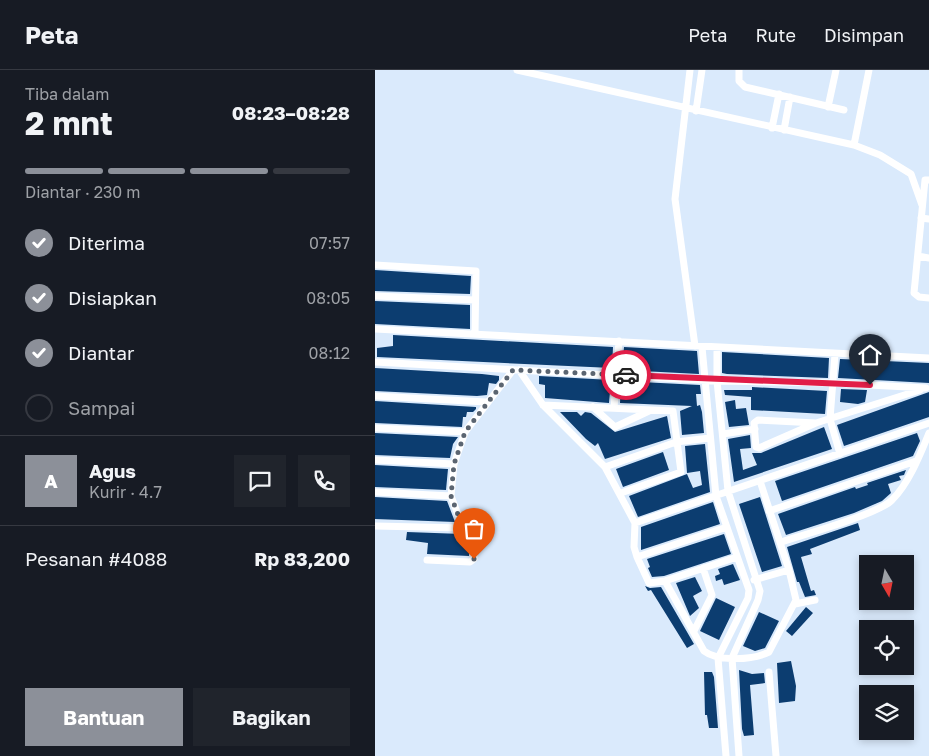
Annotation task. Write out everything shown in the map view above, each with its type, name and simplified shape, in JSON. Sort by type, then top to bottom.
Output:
[{"type":"street","points":[[517,70],[538,72],[685,109],[854,145],[879,155],[911,174],[916,183],[922,205]]},
{"type":"street","points":[[691,70],[675,199],[703,380],[716,496],[747,583],[748,598],[718,662],[727,756]]},
{"type":"street","points":[[696,111],[702,70]]},
{"type":"street","points":[[739,70],[741,84],[844,110]]},
{"type":"street","points":[[828,107],[836,70]]},
{"type":"street","points":[[854,145],[869,70]]},
{"type":"street","points":[[772,128],[779,94]]},
{"type":"street","points":[[784,130],[790,97]]},
{"type":"street","points":[[929,180],[925,180],[914,293],[929,298]]},
{"type":"street","points":[[921,218],[929,219]]},
{"type":"street","points":[[918,256],[929,258]]},
{"type":"street","points":[[375,265],[476,271],[475,334]]},
{"type":"street","points":[[375,296],[475,300]]},
{"type":"street","points":[[375,329],[929,358]]},
{"type":"street","points":[[614,408],[619,341]]},
{"type":"street","points":[[717,347],[717,380],[729,491],[760,590],[758,600],[732,661],[739,756]]},
{"type":"street","points":[[835,354],[830,418],[839,454]]},
{"type":"street","points":[[375,362],[703,380],[832,383],[928,388]]},
{"type":"street","points":[[463,528],[451,496],[454,464],[465,432],[487,402],[516,370]]},
{"type":"street","points":[[516,370],[543,405],[605,467],[621,494],[635,524],[634,547],[649,583],[665,581],[737,557]]},
{"type":"street","points":[[816,423],[758,420],[754,423],[756,446],[759,448],[830,418],[928,388]]},
{"type":"street","points":[[375,396],[487,402]]},
{"type":"street","points":[[543,405],[651,411],[673,410],[681,472],[621,494]]},
{"type":"street","points":[[593,407],[615,427],[651,411]]},
{"type":"street","points":[[635,524],[929,423]]},
{"type":"street","points":[[375,428],[465,432]]},
{"type":"street","points":[[723,434],[755,429]]},
{"type":"street","points":[[781,542],[883,507],[897,494],[929,433]]},
{"type":"street","points":[[605,467],[676,442],[710,438]]},
{"type":"street","points":[[375,460],[454,464]]},
{"type":"street","points":[[769,511],[916,461]]},
{"type":"street","points":[[665,581],[704,651],[718,662],[732,661],[769,652],[795,604],[796,593],[760,481]]},
{"type":"street","points":[[375,492],[451,496]]},
{"type":"street","points":[[375,526],[463,528],[475,534],[473,561],[427,560]]},
{"type":"street","points":[[637,557],[727,527]]},
{"type":"street","points":[[693,630],[712,594],[703,568]]},
{"type":"street","points":[[747,583],[789,570]]},
{"type":"street","points":[[795,604],[815,600]]},
{"type":"street","points":[[769,672],[775,756]]},
{"type":"building","points":[[375,270],[471,276],[470,294],[375,291]]},
{"type":"building","points":[[375,301],[470,305],[470,329],[375,324]]},
{"type":"building","points":[[393,335],[613,347],[612,368],[377,357],[377,348],[393,346]]},
{"type":"building","points":[[624,347],[697,351],[699,374],[622,370]]},
{"type":"building","points":[[722,352],[829,358],[828,378],[722,373]]},
{"type":"building","points":[[840,359],[929,363],[929,383],[838,378]]},
{"type":"building","points":[[375,368],[482,374],[499,376],[499,380],[496,384],[489,383],[487,395],[477,396],[375,391]]},
{"type":"building","points":[[539,376],[611,380],[609,403],[545,398],[545,385],[539,384]]},
{"type":"building","points":[[621,381],[700,385],[701,394],[696,394],[697,406],[700,405],[702,412],[704,433],[682,435],[680,411],[692,406],[620,403]]},
{"type":"building","points":[[752,387],[827,391],[825,414],[751,410],[751,397],[725,395],[724,390],[752,390]]},
{"type":"building","points":[[841,389],[867,390],[865,402],[858,404],[840,402]]},
{"type":"building","points":[[929,392],[929,417],[844,446],[837,425]]},
{"type":"building","points":[[735,400],[736,409],[746,408],[749,425],[729,427],[725,402]]},
{"type":"building","points":[[375,401],[476,407],[476,409],[473,412],[467,412],[466,417],[463,417],[462,427],[375,423]]},
{"type":"building","points":[[560,412],[577,412],[581,416],[585,412],[591,413],[615,432],[667,416],[671,438],[605,459],[598,443],[595,446],[586,439]]},
{"type":"building","points":[[824,427],[832,449],[734,482],[728,439],[750,435],[751,448],[740,449],[743,470],[757,465],[752,453],[761,453]]},
{"type":"building","points":[[375,433],[458,437],[453,444],[450,458],[375,455]]},
{"type":"building","points":[[917,433],[920,441],[913,456],[782,501],[775,481]]},
{"type":"building","points":[[705,444],[710,492],[638,517],[629,496],[687,474],[693,488],[702,485],[700,471],[687,473],[685,446]]},
{"type":"building","points":[[663,452],[669,470],[623,487],[616,469]]},
{"type":"building","points":[[375,465],[448,469],[446,490],[375,487]]},
{"type":"building","points":[[906,470],[904,475],[899,476],[901,480],[888,484],[891,493],[882,501],[854,513],[786,535],[778,514],[855,487],[856,489],[868,485],[867,483]]},
{"type":"building","points":[[375,497],[447,501],[455,522],[375,519]]},
{"type":"building","points":[[760,497],[782,566],[762,572],[739,504]]},
{"type":"building","points":[[713,502],[720,524],[641,550],[641,527]]},
{"type":"building","points":[[858,523],[860,530],[810,549],[812,554],[801,557],[811,591],[814,590],[816,595],[805,597],[799,582],[797,582],[787,547]]},
{"type":"building","points":[[407,532],[462,534],[470,537],[469,556],[427,554],[428,543],[406,540]]},
{"type":"building","points":[[724,534],[731,554],[664,576],[652,577],[647,559]]},
{"type":"building","points":[[733,564],[740,580],[724,585],[722,579],[716,581],[715,576],[720,574],[718,569]]},
{"type":"building","points":[[695,577],[702,591],[693,596],[699,608],[690,616],[676,583]]},
{"type":"building","points":[[645,586],[650,588],[661,587],[694,644],[687,648],[651,590],[648,591]]},
{"type":"building","points":[[716,598],[735,607],[719,640],[700,631]]},
{"type":"building","points":[[806,607],[813,613],[792,636],[786,631]]},
{"type":"building","points":[[759,612],[779,621],[765,648],[755,651],[743,646]]},
{"type":"building","points":[[791,661],[796,686],[795,701],[779,703],[777,663]]},
{"type":"building","points":[[739,670],[752,674],[764,673],[765,683],[750,685],[754,735],[744,736],[742,729]]},
{"type":"building","points":[[704,672],[712,672],[714,677],[718,728],[709,728],[707,715],[705,715]]},
{"type":"way so far","points":[[474,559],[475,534],[463,528],[451,496],[454,464],[465,432],[513,370],[626,375]]},
{"type":"route","points":[[626,375],[870,385]]}]
